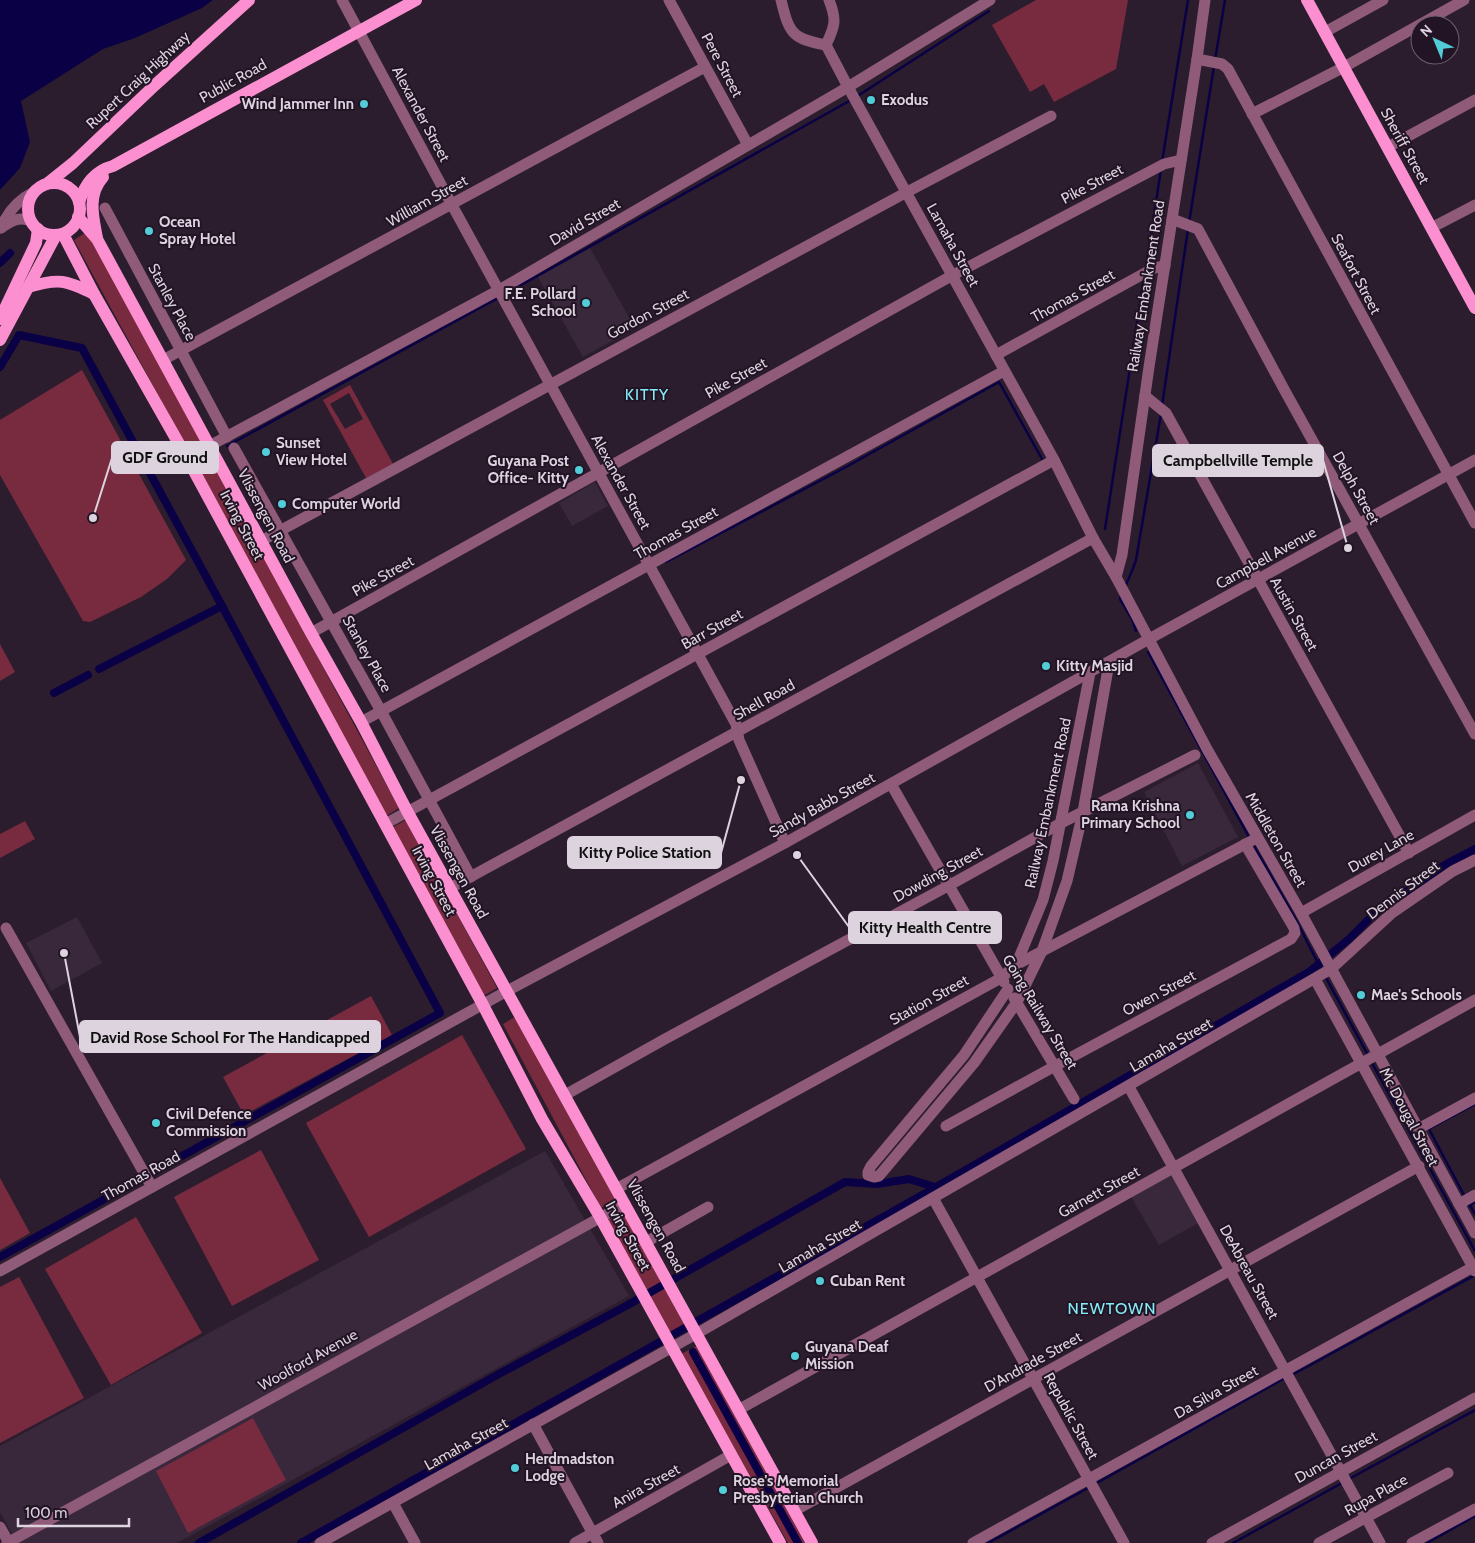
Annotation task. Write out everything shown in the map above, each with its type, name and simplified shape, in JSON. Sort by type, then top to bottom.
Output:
[{"type":"main road","name":"Rupert Craig Highway","points":[[48,183],[73,163],[155,85],[249,0]]},
{"type":"main road","name":"Public Road","points":[[79,202],[83,190],[91,179],[103,169],[113,166],[416,0]]},
{"type":"main road","name":"Sheriff Street","points":[[1307,0],[1475,308]]},
{"type":"main road","points":[[97,239],[93,213],[94,190],[97,183],[113,166]]},
{"type":"main road","points":[[0,319],[36,244],[34,225],[28,206],[30,198],[40,186],[48,183],[56,183],[71,189],[79,202],[78,216],[73,226],[59,234],[0,340]]},
{"type":"main road","name":"Vlissengen Road","points":[[78,216],[97,239],[164,360],[361,722],[407,811],[812,1543]]},
{"type":"main road","points":[[34,225],[43,233],[59,234]]},
{"type":"main road","name":"Irving Street","points":[[59,234],[187,458],[483,1005],[542,1120],[600,1217],[780,1543]]},
{"type":"main road","points":[[28,287],[56,281],[76,285],[94,294]]},
{"type":"street","name":"Alexander Street","points":[[342,0],[736,724],[739,740],[785,843]]},
{"type":"street","name":"Pere Street","points":[[669,0],[748,145]]},
{"type":"street","points":[[781,0],[790,28],[798,38],[826,45],[834,28],[835,15],[830,0]]},
{"type":"street","name":"David Street","points":[[187,458],[501,294],[748,145],[852,94],[990,0]]},
{"type":"street","name":"Railway Embankment Road","points":[[1116,577],[1122,554],[1149,399],[1165,266],[1177,221],[1181,160],[1205,0]]},
{"type":"street","points":[[1325,32],[1383,0]]},
{"type":"street","points":[[1252,114],[1344,67],[1464,0]]},
{"type":"street","name":"Lamaha Street","points":[[826,45],[1054,460]]},
{"type":"street","name":"Seafort Street","points":[[1197,59],[1222,64],[1228,69],[1475,523]]},
{"type":"street","name":"William Street","points":[[164,360],[705,67]]},
{"type":"street","points":[[1388,148],[1475,100]]},
{"type":"street","name":"Gordon Street","points":[[261,541],[1051,116]]},
{"type":"street","name":"Pike Street","points":[[311,633],[952,275],[1153,169],[1181,160]]},
{"type":"street","points":[[0,229],[7,215],[22,198],[34,192]]},
{"type":"street","points":[[1431,228],[1475,205]]},
{"type":"street","name":"Stanley Place","points":[[105,208],[226,437]]},
{"type":"street","points":[[0,229],[10,221],[18,219],[26,219],[34,225]]},
{"type":"street","name":"Delph Street","points":[[1177,221],[1196,228],[1284,391],[1475,734]]},
{"type":"street","points":[[97,239],[116,229]]},
{"type":"street","name":"Thomas Street","points":[[996,355],[1154,268],[1165,266]]},
{"type":"street","name":"Thomas Street","points":[[361,722],[1004,370]]},
{"type":"street","name":"Austin Street","points":[[1149,399],[1166,413],[1409,853]]},
{"type":"street","name":"Stanley Place","points":[[234,448],[382,711],[471,877]]},
{"type":"street","name":"Middleton Street","points":[[1054,460],[1093,538],[1116,577],[1207,749],[1301,913],[1329,968],[1418,1129],[1467,1199],[1475,1233]]},
{"type":"street","name":"Barr Street","points":[[385,824],[1054,460]]},
{"type":"street","name":"Campbell Avenue","points":[[1149,639],[1475,460]]},
{"type":"street","name":"Shell Road","points":[[450,888],[1093,538]]},
{"type":"street","points":[[1106,559],[1122,554]]},
{"type":"street","name":"Sandy Babb Street","points":[[507,992],[785,843],[1149,639]]},
{"type":"street","points":[[1008,989],[964,1055],[870,1166],[868,1175],[879,1176],[974,1063],[1017,1002],[1042,951],[1067,881],[1083,812],[1109,662]]},
{"type":"street","name":"Railway Embankment Road","points":[[1016,964],[1043,900],[1061,823],[1090,673]]},
{"type":"street","name":"Dowding Street","points":[[565,1095],[1061,823],[1195,755]]},
{"type":"street","name":"Going Railway Street","points":[[891,784],[1001,978],[1074,1099]]},
{"type":"street","name":"Durey Lane","points":[[1301,913],[1475,815]]},
{"type":"street","name":"Station Street","points":[[616,1189],[1001,978],[1016,964],[1257,838]]},
{"type":"street","name":"Owen Street","points":[[946,1126],[1291,939],[1294,928],[1246,844]]},
{"type":"street","name":"Dennis Street","points":[[1329,968],[1392,913],[1453,871],[1475,860]]},
{"type":"street","points":[[6,928],[150,1184]]},
{"type":"street","name":"Lamaha Street","points":[[320,1543],[533,1424],[668,1341],[696,1334],[1129,1087],[1316,978],[1329,968]]},
{"type":"street","name":"Mc Dougal Street","points":[[1316,978],[1474,1269]]},
{"type":"street","name":"Thomas Road","points":[[0,1270],[150,1184],[507,992]]},
{"type":"street","name":"Garnett Street","points":[[738,1410],[1475,1000]]},
{"type":"street","points":[[964,1055],[974,1063]]},
{"type":"street","name":"DeAbreau Street","points":[[1129,1087],[1175,1167],[1380,1543]]},
{"type":"street","points":[[1418,1129],[1475,1098]]},
{"type":"street","name":"D'Andrade Street","points":[[794,1511],[1418,1166]]},
{"type":"street","name":"Republic Street","points":[[933,1198],[1124,1543]]},
{"type":"street","name":"Woolford Avenue","points":[[8,1543],[624,1204]]},
{"type":"street","points":[[646,1242],[708,1207]]},
{"type":"street","name":"Da Silva Street","points":[[972,1543],[1091,1483],[1288,1376],[1474,1269]]},
{"type":"street","name":"Duncan Street","points":[[1212,1543],[1343,1473],[1475,1398]]},
{"type":"street","points":[[533,1424],[596,1538]]},
{"type":"street","name":"Anira Street","points":[[575,1543],[596,1538],[731,1456]]},
{"type":"street","name":"Rupa Place","points":[[1319,1543],[1448,1473]]},
{"type":"street","points":[[393,1503],[415,1543]]},
{"type":"street","points":[[1412,1543],[1475,1509]]},
{"type":"street","points":[[0,1526],[8,1543]]},
{"type":"shaded area","points":[[0,0],[213,0],[202,8],[135,38],[103,49],[21,101],[30,142],[20,168],[0,190]]},
{"type":"shaded area","points":[[1036,0],[1128,0],[1116,69],[1054,102],[1044,84],[1030,92],[992,25]]},
{"type":"shaded area","points":[[85,233],[95,245],[202,441],[187,448],[74,240]]},
{"type":"shaded area","name":"F.E. Pollard School","points":[[590,248],[635,328],[583,357],[538,277]]},
{"type":"shaded area","points":[[82,370],[186,560],[167,579],[141,597],[90,622],[83,621],[0,475],[0,420]]},
{"type":"shaded area","points":[[350,385],[393,464],[366,478],[323,400]],"holes":[[[349,393],[363,419],[345,429],[330,404]]]},
{"type":"shaded area","points":[[210,458],[399,808],[386,816],[196,465]]},
{"type":"shaded area","points":[[595,482],[608,506],[572,526],[559,503]]},
{"type":"shaded area","points":[[0,644],[15,672],[0,681]]},
{"type":"shaded area","name":"Rama Krishna Primary School","points":[[1198,763],[1238,837],[1182,866],[1144,792]]},
{"type":"shaded area","points":[[406,820],[497,988],[483,996],[393,827]]},
{"type":"shaded area","points":[[25,821],[35,839],[0,858],[0,834]]},
{"type":"shaded area","points":[[77,917],[102,963],[51,991],[26,943]]},
{"type":"shaded area","points":[[371,996],[392,1035],[244,1115],[223,1077]]},
{"type":"shaded area","points":[[515,1017],[616,1200],[601,1208],[503,1024]]},
{"type":"shaded area","points":[[462,1035],[526,1149],[369,1237],[306,1123]]},
{"type":"shaded area","points":[[261,1150],[319,1260],[232,1306],[174,1197]]},
{"type":"shaded area","points":[[545,1151],[629,1296],[177,1543],[17,1543],[0,1512],[0,1446]]},
{"type":"shaded area","points":[[1170,1173],[1198,1223],[1159,1245],[1130,1195]]},
{"type":"shaded area","points":[[0,1178],[30,1233],[0,1250]]},
{"type":"shaded area","points":[[623,1212],[687,1330],[671,1338],[608,1220]]},
{"type":"shaded area","points":[[136,1217],[202,1333],[111,1385],[45,1269]]},
{"type":"shaded area","points":[[19,1277],[84,1398],[0,1443],[0,1287]]},
{"type":"shaded area","points":[[697,1346],[805,1543],[788,1543],[681,1354]]},
{"type":"shaded area","points":[[253,1418],[286,1480],[188,1533],[156,1471]]},
{"type":"waterway","points":[[1162,162],[1188,0]]},
{"type":"waterway","points":[[1215,60],[1225,0]]},
{"type":"waterway","points":[[856,97],[989,11]]},
{"type":"waterway","points":[[1189,223],[1214,66]]},
{"type":"waterway","points":[[505,294],[851,100]]},
{"type":"waterway","points":[[1146,268],[1161,169]]},
{"type":"waterway","points":[[1162,406],[1188,229]]},
{"type":"waterway","points":[[0,263],[10,253]]},
{"type":"waterway","points":[[1105,529],[1144,278]]},
{"type":"waterway","points":[[227,446],[498,298]]},
{"type":"waterway","points":[[0,367],[19,335],[82,348],[222,606]]},
{"type":"waterway","points":[[666,562],[846,467],[999,382],[1042,459]]},
{"type":"waterway","points":[[1125,587],[1136,560],[1161,414]]},
{"type":"waterway","points":[[1121,596],[1120,599],[1132,619],[1136,631]]},
{"type":"waterway","points":[[0,1257],[440,1013],[222,606],[99,669]]},
{"type":"waterway","points":[[1148,652],[1249,837]]},
{"type":"waterway","points":[[54,693],[88,675]]},
{"type":"waterway","points":[[1253,844],[1295,918],[1322,971]]},
{"type":"waterway","points":[[301,1543],[917,1198],[1309,972],[1349,939],[1374,914],[1446,864],[1475,849]]},
{"type":"waterway","points":[[1325,976],[1369,1057]]},
{"type":"waterway","points":[[1371,1061],[1475,1251]]},
{"type":"waterway","points":[[1465,1197],[1429,1129],[1475,1104]]},
{"type":"waterway","points":[[199,1543],[845,1182],[877,1184],[909,1179],[935,1187]]},
{"type":"waterway","points":[[1468,1202],[1475,1214]]},
{"type":"waterway","points":[[1470,1205],[1475,1202]]},
{"type":"waterway","points":[[1292,1375],[1475,1275]]},
{"type":"waterway","points":[[693,1352],[798,1543]]},
{"type":"waterway","points":[[1095,1484],[1285,1378]]},
{"type":"waterway","points":[[1349,1479],[1475,1410]]},
{"type":"waterway","points":[[1233,1543],[1342,1483]]},
{"type":"waterway","points":[[988,1543],[1088,1488]]},
{"type":"waterway","points":[[1427,1543],[1475,1516]]},
{"type":"place","name":"Exodus","points":[[871,100]]},
{"type":"place","name":"Wind Jammer Inn","points":[[364,104]]},
{"type":"place","name":"Ocean Spray Hotel","points":[[149,231]]},
{"type":"place","name":"F.E. Pollard School","points":[[586,303]]},
{"type":"place","name":"Sunset View Hotel","points":[[266,452]]},
{"type":"place","name":"Guyana Post Office- Kitty","points":[[579,470]]},
{"type":"place","name":"Computer World","points":[[282,504]]},
{"type":"place","name":"GDF Ground","points":[[93,518]]},
{"type":"place","name":"Campbellville Temple","points":[[1348,548]]},
{"type":"place","name":"Kitty Masjid","points":[[1046,666]]},
{"type":"place","name":"Kitty Police Station","points":[[741,780]]},
{"type":"place","name":"Rama Krishna Primary School","points":[[1190,815]]},
{"type":"place","name":"Kitty Health Centre","points":[[797,855]]},
{"type":"place","name":"David Rose School For The Handicapped","points":[[64,953]]},
{"type":"place","name":"Mae's Schools","points":[[1361,995]]},
{"type":"place","name":"Civil Defence Commission","points":[[156,1123]]},
{"type":"place","name":"Cuban Rent","points":[[820,1281]]},
{"type":"place","name":"Guyana Deaf Mission","points":[[795,1356]]},
{"type":"place","name":"Herdmadston Lodge","points":[[515,1468]]},
{"type":"place","name":"Rose's Memorial Presbyterian Church","points":[[723,1490]]},
{"type":"district","name":"KITTY","points":[[647,394]]},
{"type":"district","name":"NEWTOWN","points":[[1112,1308]]}]
